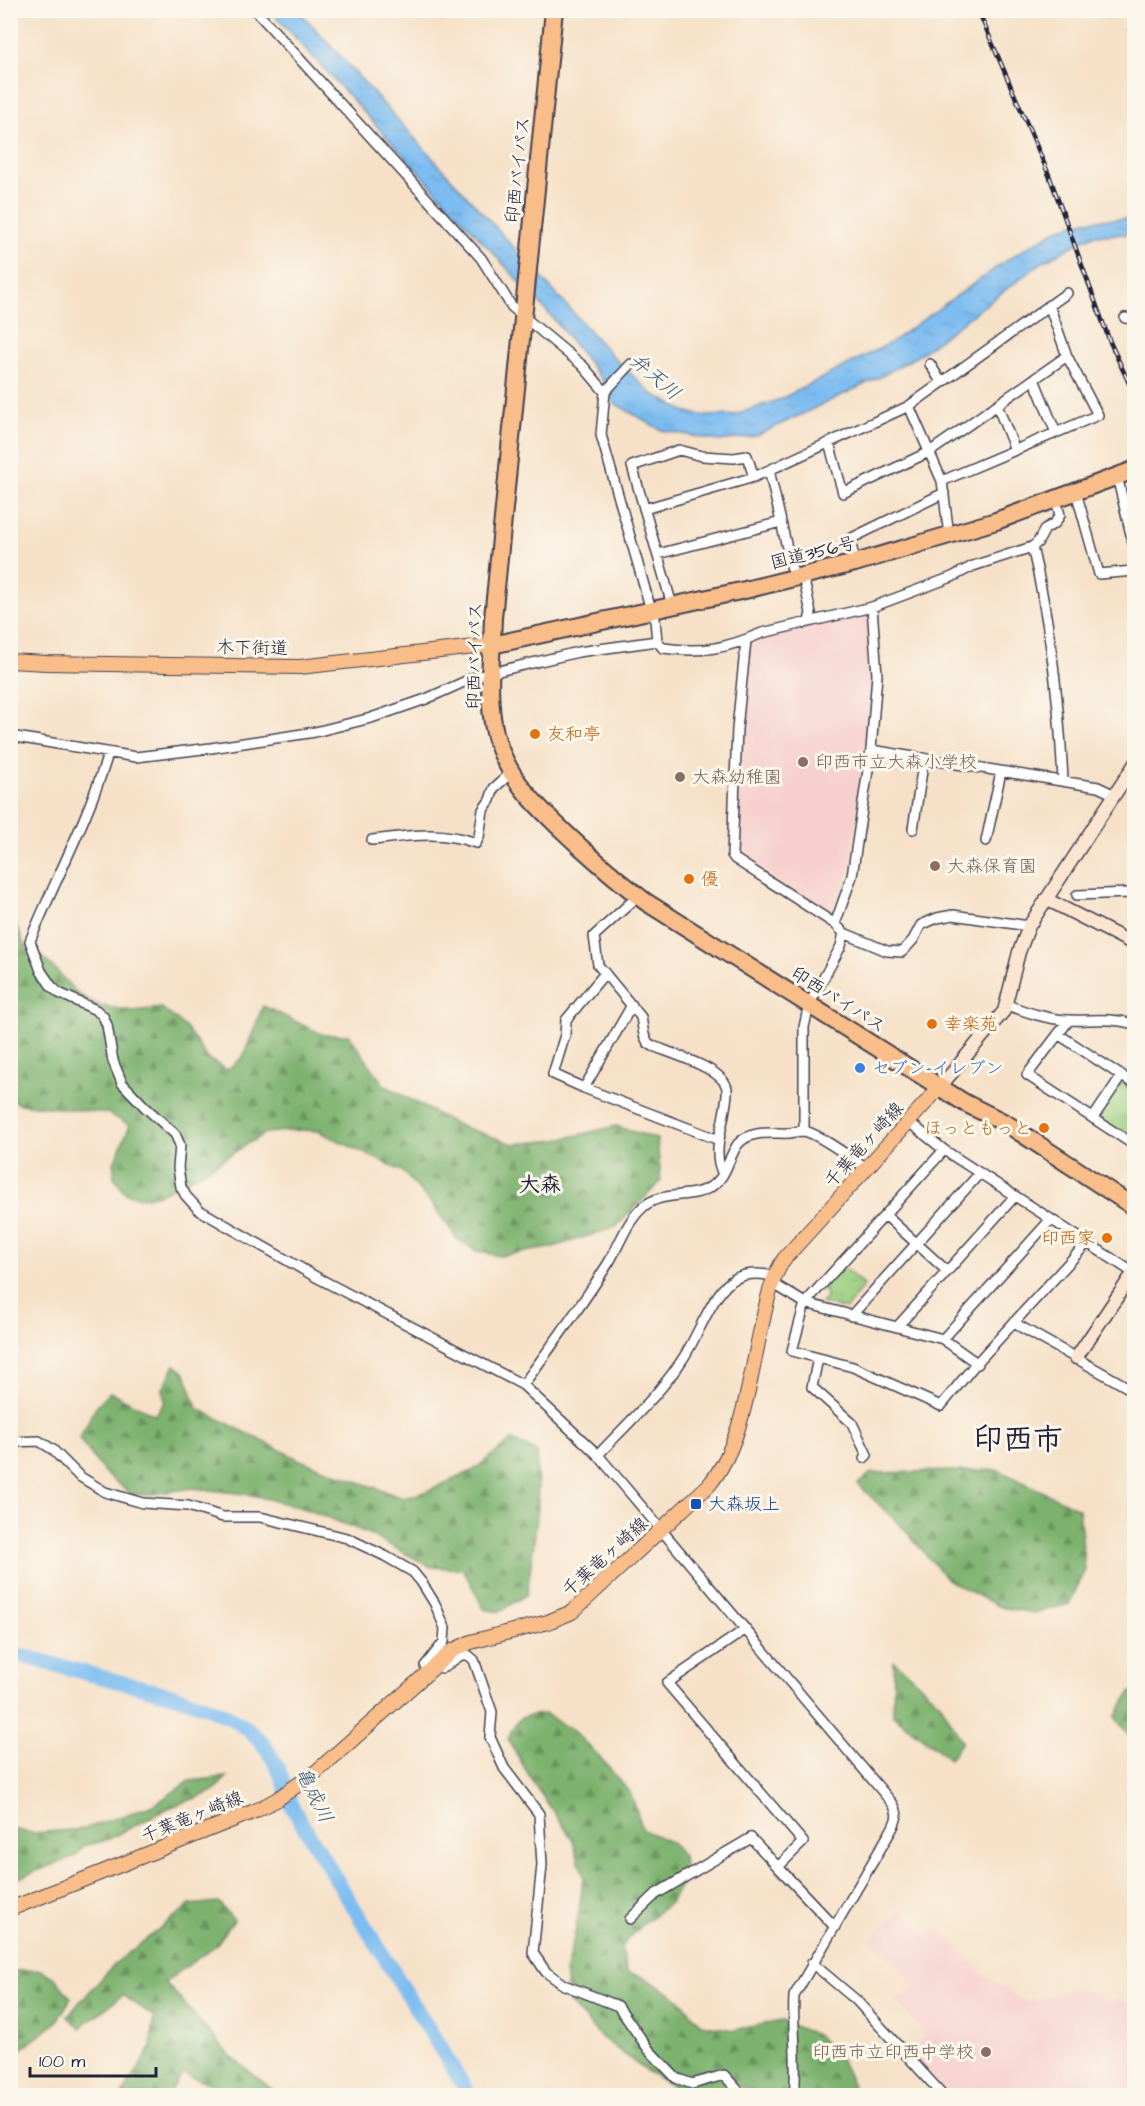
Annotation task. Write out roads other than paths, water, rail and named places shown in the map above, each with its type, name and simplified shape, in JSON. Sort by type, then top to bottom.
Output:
[{"type":"highway","name":"印西バイパス","points":[[554,10],[493,618],[491,673],[495,731],[499,747],[511,773],[533,802],[548,817],[638,896],[685,928],[965,1103],[1007,1124],[1134,1207]]},
{"type":"highway","name":"国道356号","points":[[492,645],[855,563],[996,521],[1134,470]]},
{"type":"highway","name":"印西バイパス","points":[[965,1103],[1000,1133],[1134,1220]]},
{"type":"main road","name":"木下街道","points":[[10,661],[300,667],[492,645]]},
{"type":"main road","name":"千葉竜ヶ崎線","points":[[10,1909],[255,1811],[276,1800],[298,1786],[338,1753],[436,1665],[462,1646],[548,1622],[572,1612],[709,1485],[722,1468],[733,1446],[773,1280],[784,1259],[940,1087]]},
{"type":"street","points":[[255,10],[481,258],[512,307],[523,309],[583,366],[604,392]]},
{"type":"street","points":[[644,509],[754,477],[909,406],[1067,293]]},
{"type":"street","points":[[942,481],[1098,415],[1067,356],[1049,305]]},
{"type":"street","points":[[829,443],[843,493],[931,451],[1067,356]]},
{"type":"street","points":[[630,364],[604,392],[601,435],[653,610],[657,642],[663,648],[691,652],[708,650],[746,640],[762,633],[872,607],[952,577],[973,566],[1032,547],[1038,542],[1045,529],[1055,524],[1060,515],[1056,500]]},
{"type":"street","points":[[930,364],[942,382]]},
{"type":"street","points":[[1034,379],[1056,433]]},
{"type":"street","points":[[997,405],[1015,450]]},
{"type":"street","points":[[909,406],[931,451],[942,481],[950,535]]},
{"type":"street","points":[[672,605],[632,466],[679,450],[702,456],[734,458],[747,456],[754,477]]},
{"type":"street","points":[[769,470],[781,522],[811,613],[809,621]]},
{"type":"street","points":[[1118,476],[1134,547]]},
{"type":"street","points":[[1076,492],[1099,574],[1134,571]]},
{"type":"street","points":[[855,563],[850,539],[944,493]]},
{"type":"street","points":[[658,554],[781,522]]},
{"type":"street","points":[[1032,547],[1045,601],[1053,654],[1063,780]]},
{"type":"street","points":[[835,924],[852,876],[871,750],[877,675],[872,607]]},
{"type":"street","points":[[746,640],[737,729],[732,855],[735,859],[835,924],[844,933],[887,951],[902,952],[913,940],[921,925],[937,918],[953,915],[1029,926]]},
{"type":"street","points":[[10,736],[68,744],[136,758],[211,748],[315,732],[371,718],[426,699],[475,677],[578,652],[657,642]]},
{"type":"street","points":[[871,750],[1063,780],[1098,787],[1114,795]]},
{"type":"street","points":[[108,754],[76,840],[30,941],[41,971],[52,987],[103,1016],[107,1025],[113,1061],[122,1083],[175,1134],[180,1145],[179,1179],[186,1196],[199,1210],[240,1235],[338,1289],[523,1385],[598,1455],[894,1804],[898,1818],[794,1996],[794,2096]]},
{"type":"street","points":[[913,829],[924,758]]},
{"type":"street","points":[[940,1087],[999,1018],[1007,1005],[1019,952],[1029,926],[1134,765]]},
{"type":"street","points":[[986,841],[1001,772]]},
{"type":"street","points":[[372,840],[436,834],[458,836],[476,843],[483,810],[494,788],[511,773]]},
{"type":"street","points":[[1077,895],[1110,893],[1134,895]]},
{"type":"street","points":[[638,896],[594,936],[598,965],[641,1017],[648,1043],[723,1077],[727,1088],[717,1153],[719,1168],[723,1174]]},
{"type":"street","points":[[1046,899],[1134,944]]},
{"type":"street","points":[[804,1131],[804,1027],[808,1005],[841,946],[844,933]]},
{"type":"street","points":[[605,973],[566,1020],[565,1035],[553,1074],[719,1140]]},
{"type":"street","points":[[584,1088],[632,1005]]},
{"type":"street","points":[[1007,1005],[1039,1016],[1069,1020],[1100,1018],[1134,1024]]},
{"type":"street","points":[[1069,1020],[1027,1075],[1134,1145]]},
{"type":"street","points":[[1058,1034],[1134,1084]]},
{"type":"street","points":[[1093,1118],[1122,1075]]},
{"type":"street","points":[[909,1122],[944,1150],[1134,1273],[1076,1358]]},
{"type":"street","points":[[523,1385],[580,1307],[611,1260],[633,1219],[644,1206],[660,1198],[699,1192],[711,1187],[723,1174],[739,1143],[749,1136],[763,1132],[804,1131],[867,1168]]},
{"type":"street","points":[[944,1150],[805,1304],[792,1351],[853,1367],[941,1406],[1087,1243]]},
{"type":"street","points":[[851,1316],[980,1173]]},
{"type":"street","points":[[897,1327],[1015,1196]]},
{"type":"street","points":[[885,1215],[947,1271]]},
{"type":"street","points":[[943,1339],[1051,1219]]},
{"type":"street","points":[[598,1455],[655,1394],[683,1359],[722,1288],[732,1280],[753,1274],[768,1275],[805,1304],[943,1339],[978,1364]]},
{"type":"street","points":[[1014,1323],[1134,1391]]},
{"type":"street","points":[[818,1358],[812,1388],[852,1423],[867,1455],[864,1458]]},
{"type":"street","points":[[10,1442],[39,1441],[51,1449],[79,1476],[105,1491],[143,1503],[188,1506],[223,1517],[260,1517],[346,1538],[413,1572],[435,1604],[445,1628],[444,1642],[425,1666],[436,1665],[442,1668],[461,1655],[474,1660],[492,1712],[490,1737],[504,1768],[539,1814],[542,1865],[533,1953],[546,1972],[564,1985],[618,2006],[649,2050],[676,2078],[692,2084],[724,2075],[743,2096]]},
{"type":"street","points":[[746,1629],[667,1683],[803,1842],[777,1867]]},
{"type":"street","points":[[630,1919],[656,1894],[751,1838],[835,1927]]},
{"type":"street","points":[[812,1963],[856,2000],[944,2096]]},
{"type":"water","points":[[271,11],[299,11],[617,361],[651,393],[684,411],[705,416],[735,415],[781,399],[890,343],[1010,258],[1058,229],[1085,221],[1134,218],[1134,234],[1093,235],[1044,261],[917,356],[880,377],[756,436],[720,441],[661,430],[614,403],[601,378],[552,317]]},
{"type":"waterway","name":"亀成川","points":[[10,1653],[195,1702],[232,1719],[262,1743],[277,1766],[293,1809],[470,2096]]},
{"type":"railway","points":[[978,10],[1049,175],[1110,342],[1134,394]]},
{"type":"place","name":"友和亭","points":[[535,734]]},
{"type":"place","name":"印西市立大森小学校","points":[[803,762]]},
{"type":"place","name":"大森幼稚園","points":[[680,777]]},
{"type":"place","name":"大森保育園","points":[[935,866]]},
{"type":"place","name":"優","points":[[689,879]]},
{"type":"place","name":"幸楽苑","points":[[932,1024]]},
{"type":"place","name":"セブン-イレブン","points":[[860,1068]]},
{"type":"place","name":"ほっともっと","points":[[1044,1128]]},
{"type":"place","name":"印西家","points":[[1107,1238]]},
{"type":"place","name":"大森坂上","points":[[696,1504]]},
{"type":"place","name":"印西市立印西中学校","points":[[986,2052]]},
{"type":"district","name":"大森","points":[[540,1184]]},
{"type":"district","name":"印西市","points":[[1018,1440]]},
{"type":"water label","name":"弁天川","points":[[655,377]]}]
